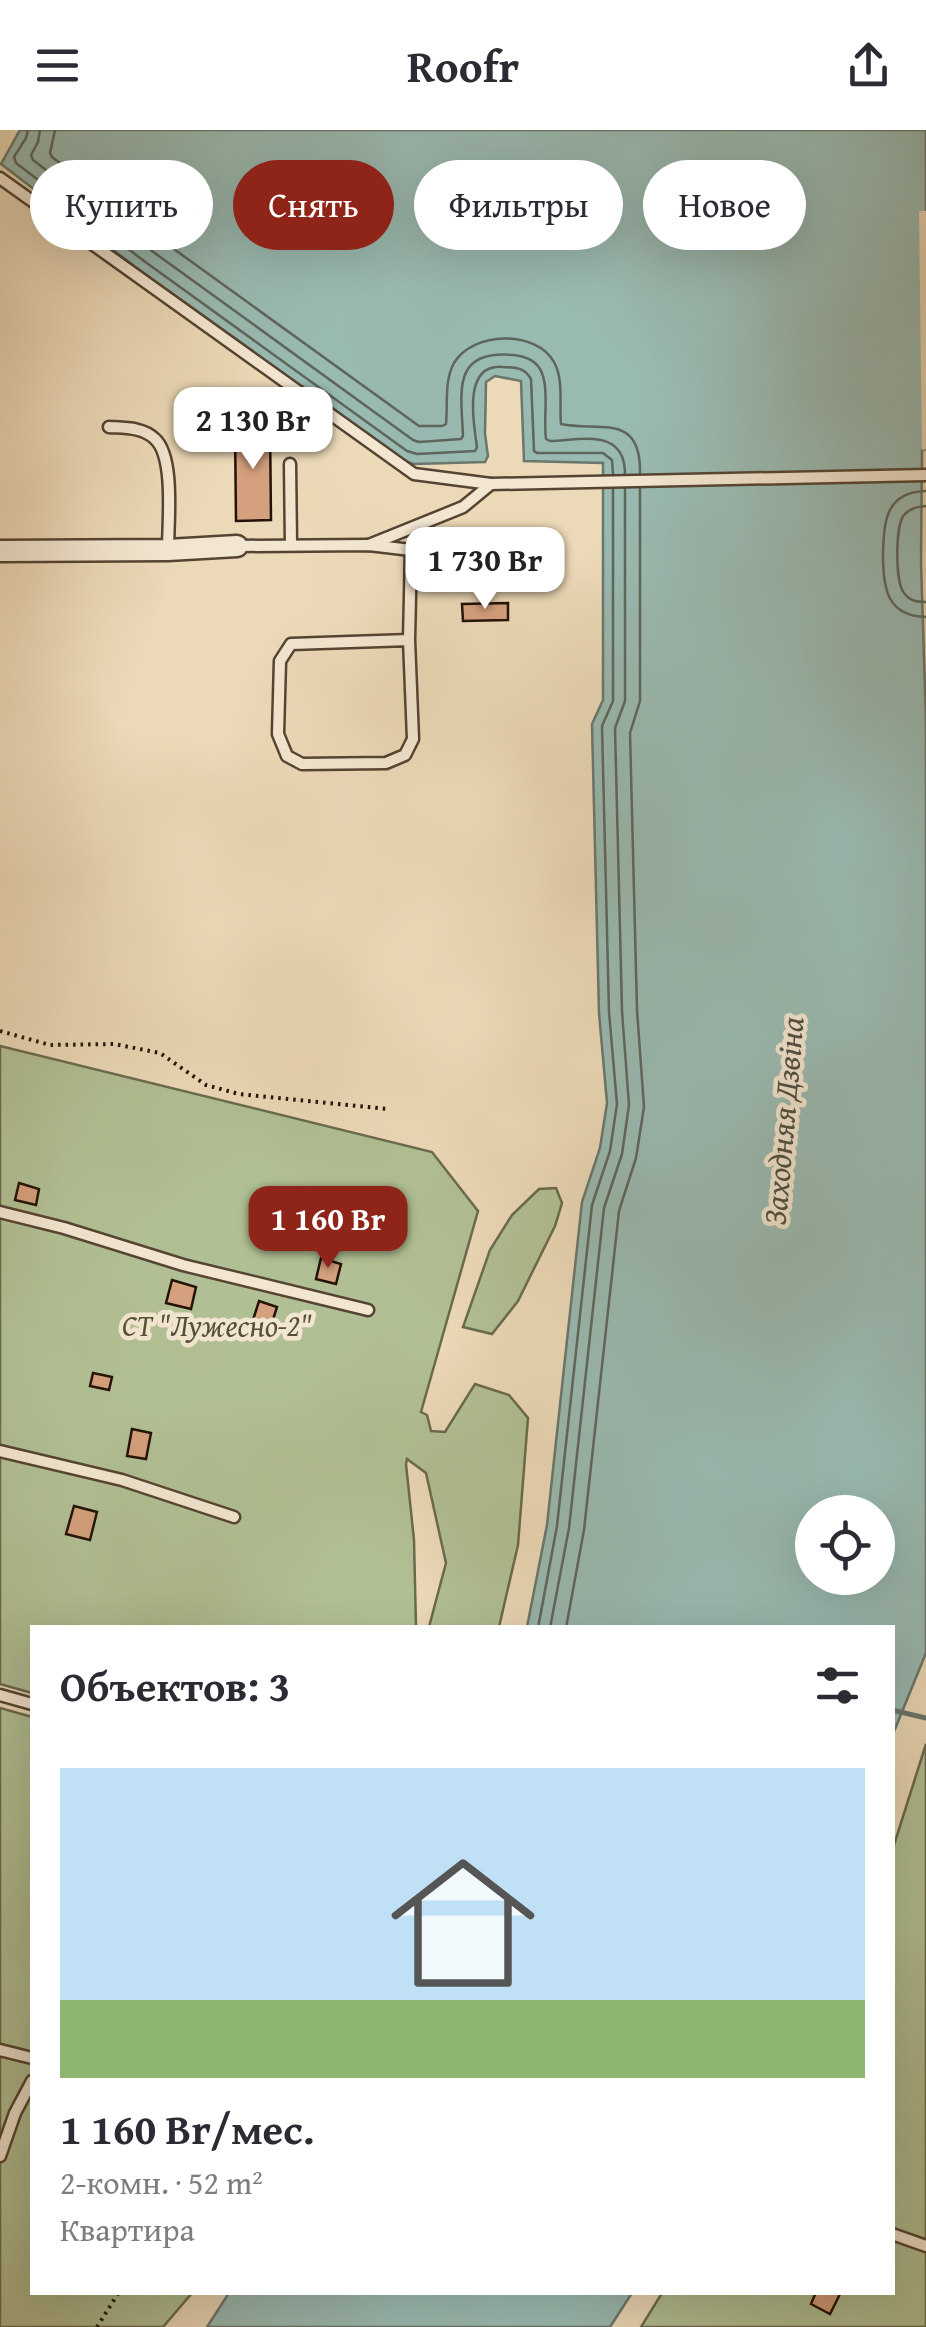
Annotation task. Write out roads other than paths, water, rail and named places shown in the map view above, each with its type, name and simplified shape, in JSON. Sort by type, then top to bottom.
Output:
[{"type":"street","points":[[0,551],[237,546]]},
{"type":"lane","points":[[0,178],[414,474],[492,484],[926,475]]},
{"type":"lane","points":[[109,428],[134,428],[156,439],[167,460],[168,550]]},
{"type":"lane","points":[[290,464],[291,545]]},
{"type":"lane","points":[[369,545],[463,507],[492,484]]},
{"type":"lane","points":[[237,546],[369,545],[411,550],[527,538]]},
{"type":"lane","points":[[408,640],[291,644],[280,661],[278,734],[287,756],[302,764],[386,763],[405,755],[413,738],[408,640],[411,550]]},
{"type":"lane","points":[[0,1212],[183,1265],[368,1310]]},
{"type":"lane","points":[[0,1451],[122,1480],[234,1517]]},
{"type":"lane","points":[[0,1695],[30,1703]]},
{"type":"lane","points":[[0,2050],[30,2058]]},
{"type":"lane","points":[[0,2156],[14,2113],[30,2084]]},
{"type":"lane","points":[[895,2235],[926,2246]]},
{"type":"water","name":"Заходняя Дзвіна","points":[[20,130],[926,130],[926,449],[922,450],[921,563],[926,720],[926,1653],[895,1729],[895,1625],[527,1625],[547,1525],[582,1202],[600,1148],[607,1103],[599,1013],[592,724],[603,700],[603,463],[524,461],[521,381],[495,376],[486,382],[485,462],[414,464],[402,460],[113,250],[213,250],[213,160],[30,160],[30,186],[1,164]]},
{"type":"water","points":[[227,2295],[631,2295],[610,2327],[207,2327]]},
{"type":"waterway","points":[[895,1711],[926,1718]]},
{"type":"park label","name":"СТ \"Лужесно-2\"","points":[[217,1325]]}]
